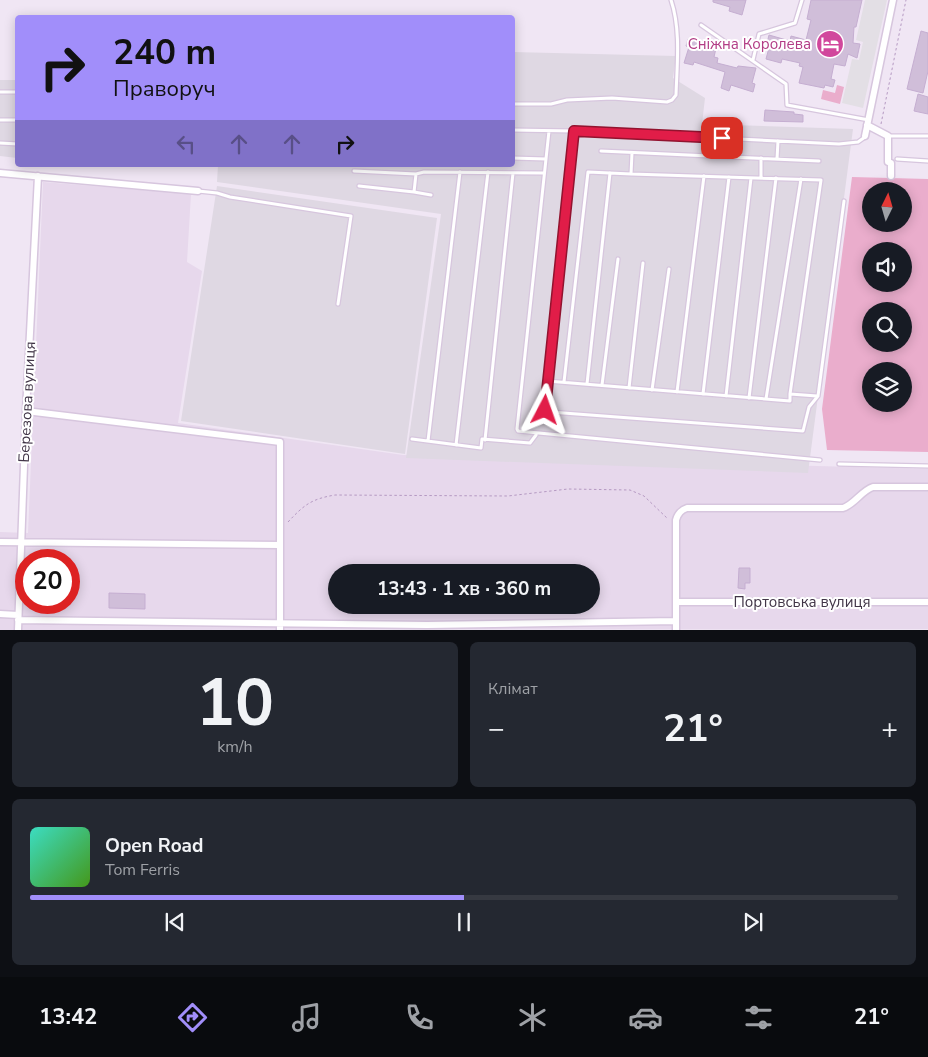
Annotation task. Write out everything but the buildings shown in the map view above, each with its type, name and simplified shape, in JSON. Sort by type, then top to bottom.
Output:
[{"type":"street","points":[[865,136],[893,0]]},
{"type":"street","points":[[868,123],[888,136],[888,162],[891,163],[891,176]]},
{"type":"street","points":[[0,172],[198,191]]},
{"type":"street","name":"Березова вулиця","points":[[18,630],[26,411],[38,176]]},
{"type":"street","points":[[26,411],[280,442],[280,626]]},
{"type":"street","points":[[676,630],[676,520],[680,512],[687,508],[843,508],[848,506],[868,488],[928,487]]},
{"type":"street","points":[[0,542],[280,545]]},
{"type":"street","name":"Портовська вулиця","points":[[676,602],[928,602]]},
{"type":"street","points":[[0,614],[18,617],[280,626],[676,621]]},
{"type":"lane","points":[[515,104],[552,104],[589,99],[667,102],[672,100],[676,95],[678,56],[671,0]]},
{"type":"lane","points":[[753,60],[759,34],[795,23],[802,0]]},
{"type":"lane","points":[[701,25],[786,84],[786,105],[868,123]]},
{"type":"lane","points":[[0,92],[15,92]]},
{"type":"lane","points":[[0,120],[15,120]]},
{"type":"lane","points":[[515,130],[574,131],[839,144],[858,142],[865,136]]},
{"type":"lane","points":[[549,131],[518,432],[820,460]]},
{"type":"lane","points":[[574,131],[547,381],[545,410],[550,412],[803,431],[809,407],[818,396],[844,201]]},
{"type":"lane","points":[[888,136],[928,136]]},
{"type":"lane","points":[[777,159],[778,141]]},
{"type":"lane","points":[[0,143],[15,144]]},
{"type":"lane","points":[[601,151],[819,161]]},
{"type":"lane","points":[[631,174],[632,152]]},
{"type":"lane","points":[[515,158],[546,159]]},
{"type":"lane","points":[[761,158],[761,178]]},
{"type":"lane","points":[[897,160],[928,160]]},
{"type":"lane","points":[[354,171],[416,174],[424,172],[544,173]]},
{"type":"lane","points":[[428,441],[460,172]]},
{"type":"lane","points":[[456,445],[488,172]]},
{"type":"lane","points":[[547,381],[790,401],[821,180],[588,172],[564,382]]},
{"type":"lane","points":[[412,439],[481,448],[482,440],[485,440],[513,173]]},
{"type":"lane","points":[[586,384],[610,173]]},
{"type":"lane","points":[[414,192],[416,174]]},
{"type":"lane","points":[[677,392],[704,176]]},
{"type":"lane","points":[[702,394],[729,177]]},
{"type":"lane","points":[[726,396],[751,178]]},
{"type":"lane","points":[[749,398],[776,178]]},
{"type":"lane","points":[[766,399],[801,179]]},
{"type":"lane","points":[[359,186],[414,192],[431,196]]},
{"type":"lane","points":[[198,191],[217,193],[230,198],[351,216],[338,304]]},
{"type":"lane","points":[[602,386],[618,259]]},
{"type":"lane","points":[[629,388],[643,264]]},
{"type":"lane","points":[[652,390],[669,269]]},
{"type":"lane","points":[[790,394],[818,396]]},
{"type":"lane","points":[[485,440],[530,443],[536,434]]},
{"type":"lane","points":[[839,464],[928,466]]},
{"type":"path","points":[[880,130],[906,0]]},
{"type":"path","points":[[280,532],[301,508],[309,502],[335,495],[508,496],[568,490],[630,490],[644,496],[666,518],[676,520]]},
{"type":"shaded area","points":[[865,0],[887,0],[863,108],[842,103],[852,59],[859,60],[863,42],[856,40]]},
{"type":"shaded area","points":[[515,52],[676,56],[673,78],[705,98],[702,124],[853,129],[808,473],[406,458],[441,214],[217,182],[218,167],[515,167]]},
{"type":"shaded area","points":[[0,80],[15,80],[15,158],[0,156]]},
{"type":"shaded area","points":[[837,85],[844,87],[840,104],[821,99],[823,90],[835,93]]},
{"type":"shaded area","points":[[852,177],[928,179],[928,452],[827,450],[822,409]]},
{"type":"shaded area","points":[[43,182],[191,194],[187,262],[202,271],[178,423],[403,455],[928,469],[928,629],[0,630],[0,532],[28,533]]},
{"type":"shaded area","points":[[217,186],[437,218],[405,454],[181,421]]},
{"type":"place","name":"Сніжна Королева","points":[[830,44]]},
{"type":"route","points":[[545,410],[574,131],[722,138]]}]
